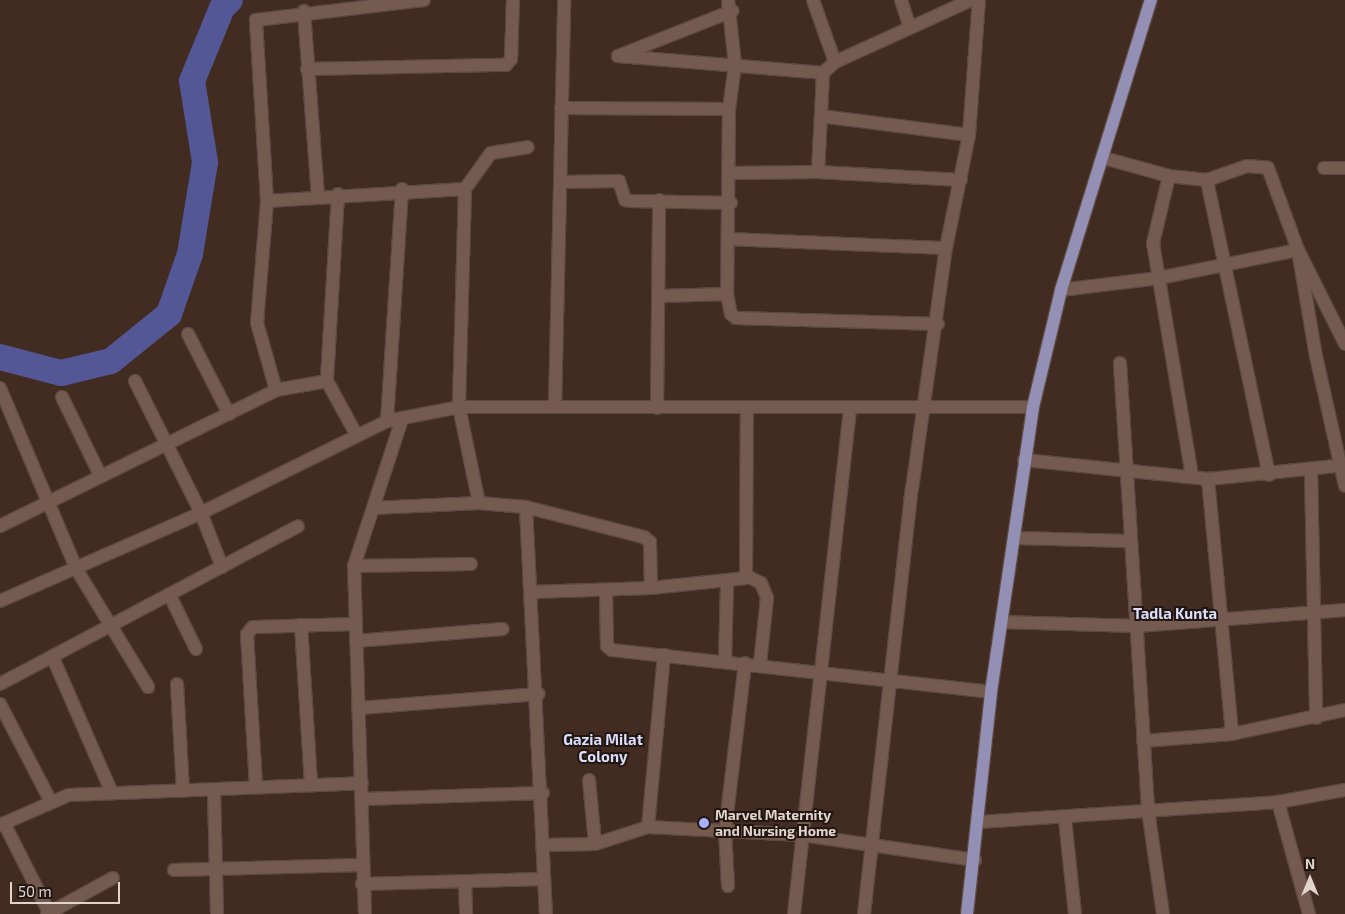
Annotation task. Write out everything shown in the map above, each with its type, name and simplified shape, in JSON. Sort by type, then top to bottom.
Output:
[{"type":"main road","points":[[967,914],[975,860],[991,692],[1033,407],[1061,290],[1104,158],[1151,0]]},
{"type":"street","points":[[276,390],[257,323],[267,201],[254,27],[260,17],[416,0]]},
{"type":"street","points":[[307,68],[506,65],[511,59],[513,0]]},
{"type":"street","points":[[555,407],[564,0]]},
{"type":"street","points":[[813,0],[834,62]]},
{"type":"street","points":[[901,0],[910,28]]},
{"type":"street","points":[[818,172],[823,73],[834,62],[971,0]]},
{"type":"street","points":[[864,914],[891,682],[938,324],[946,248],[969,135],[979,0]]},
{"type":"street","points":[[823,73],[734,65],[618,56],[730,5],[734,65],[729,109],[732,173],[727,294],[736,318],[938,324]]},
{"type":"street","points":[[304,11],[318,196]]},
{"type":"street","points":[[561,108],[729,109]]},
{"type":"street","points":[[821,116],[969,135]]},
{"type":"street","points":[[479,503],[459,407],[465,189],[492,153],[528,147]]},
{"type":"street","points":[[1104,158],[1169,176],[1207,180],[1247,166],[1268,168],[1298,250],[1345,344]]},
{"type":"street","points":[[1324,168],[1345,168]]},
{"type":"street","points":[[732,173],[818,172],[961,180]]},
{"type":"street","points":[[1169,176],[1154,226],[1159,278],[1192,476]]},
{"type":"street","points":[[1207,180],[1269,475]]},
{"type":"street","points":[[561,182],[619,181],[625,200],[731,202]]},
{"type":"street","points":[[267,201],[402,189],[465,189]]},
{"type":"street","points":[[388,421],[402,189]]},
{"type":"street","points":[[338,194],[327,381],[356,434]]},
{"type":"street","points":[[657,408],[661,296],[659,200]]},
{"type":"street","points":[[728,239],[946,248]]},
{"type":"street","points":[[1061,290],[1159,278],[1298,250]]},
{"type":"street","points":[[1298,250],[1316,356],[1343,466],[1345,486]]},
{"type":"street","points":[[661,296],[727,294]]},
{"type":"street","points":[[188,334],[229,414]]},
{"type":"street","points":[[1120,363],[1124,470],[1137,626],[1148,810],[1163,914]]},
{"type":"street","points":[[135,381],[201,513],[222,567]]},
{"type":"street","points":[[0,526],[100,475],[276,390],[327,381]]},
{"type":"street","points":[[0,388],[51,500],[77,570],[109,627],[148,687]]},
{"type":"street","points":[[62,397],[100,475]]},
{"type":"street","points":[[0,601],[77,570],[201,513],[356,434],[388,421],[459,407],[850,409],[1033,407]]},
{"type":"street","points":[[747,407],[747,576]]},
{"type":"street","points":[[794,914],[802,835],[824,670],[850,409]]},
{"type":"street","points":[[364,914],[361,865],[362,783],[354,566],[402,419]]},
{"type":"street","points":[[1024,460],[1208,479],[1311,471],[1343,466]]},
{"type":"street","points":[[1311,471],[1316,718]]},
{"type":"street","points":[[1208,479],[1223,620],[1232,734]]},
{"type":"street","points":[[374,508],[479,503],[526,507],[644,537],[650,542],[651,588]]},
{"type":"street","points":[[526,507],[543,793],[545,845],[543,879],[546,914]]},
{"type":"street","points":[[0,684],[170,596],[298,526]]},
{"type":"street","points":[[1014,538],[1130,541]]},
{"type":"street","points":[[354,566],[471,564]]},
{"type":"street","points":[[531,592],[651,588],[727,581],[747,576],[761,583],[767,598],[760,664]]},
{"type":"street","points":[[724,660],[727,581]]},
{"type":"street","points":[[606,591],[608,649],[824,670],[891,682],[991,692]]},
{"type":"street","points":[[170,596],[196,649]]},
{"type":"street","points":[[1002,622],[1137,626],[1345,610]]},
{"type":"street","points":[[256,786],[247,634],[252,627],[356,624]]},
{"type":"street","points":[[300,625],[311,784]]},
{"type":"street","points":[[356,641],[503,629]]},
{"type":"street","points":[[648,828],[664,655]]},
{"type":"street","points":[[53,658],[111,791]]},
{"type":"street","points":[[728,886],[725,831],[745,663]]},
{"type":"street","points":[[177,684],[183,791]]},
{"type":"street","points":[[359,708],[538,694]]},
{"type":"street","points":[[0,704],[50,800]]},
{"type":"street","points":[[1143,740],[1232,734],[1316,718],[1345,710]]},
{"type":"street","points":[[589,780],[595,844]]},
{"type":"street","points":[[113,878],[48,914],[2,824],[50,800],[111,791],[183,791],[256,786],[362,783]]},
{"type":"street","points":[[214,790],[217,914]]},
{"type":"street","points":[[979,822],[1065,819],[1148,810],[1278,802],[1345,790]]},
{"type":"street","points":[[362,799],[543,793]]},
{"type":"street","points":[[1278,802],[1309,914]]},
{"type":"street","points":[[1065,819],[1075,914]]},
{"type":"street","points":[[545,845],[595,844],[648,828],[802,835],[975,860]]},
{"type":"street","points":[[174,870],[361,865]]},
{"type":"street","points":[[362,884],[543,879]]},
{"type":"street","points":[[465,882],[466,914]]},
{"type":"waterway","points":[[0,357],[61,373],[111,361],[169,314],[190,254],[205,162],[192,81],[222,8],[230,0]]},
{"type":"place","name":"Marvel Maternity and Nursing Home","points":[[704,823]]},
{"type":"district","name":"Tadla Kunta","points":[[1175,614]]},
{"type":"district","name":"Gazia Milat Colony","points":[[603,748]]}]
